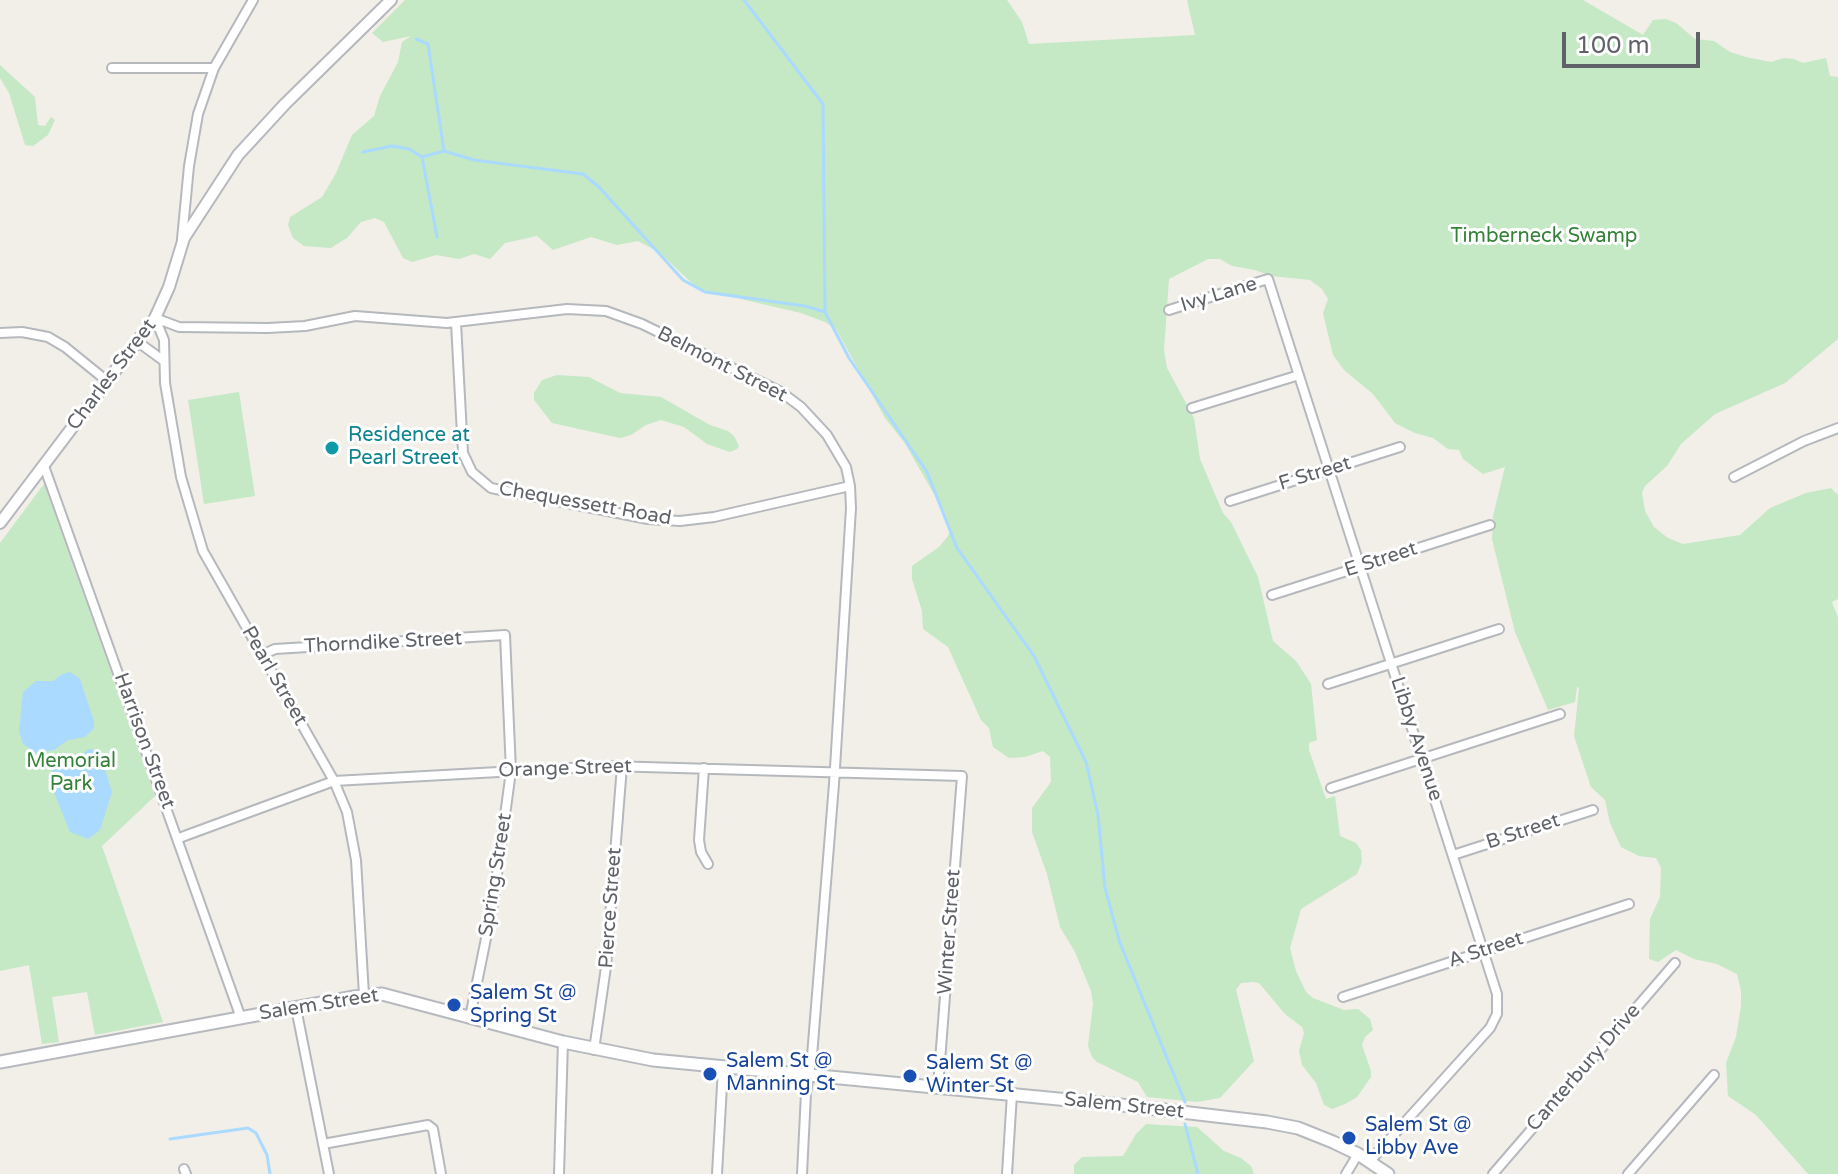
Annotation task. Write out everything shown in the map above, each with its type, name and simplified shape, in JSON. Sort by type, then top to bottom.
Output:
[{"type":"main road","name":"Salem Street","points":[[0,1062],[364,995],[391,995],[594,1050],[653,1060],[1267,1122],[1312,1133],[1358,1154],[1388,1174]]},
{"type":"street","points":[[182,244],[194,133],[214,68],[253,0]]},
{"type":"street","name":"Charles Street","points":[[0,523],[155,318],[170,284],[182,244],[250,140],[391,0]]},
{"type":"street","points":[[112,68],[214,68]]},
{"type":"street","name":"Ivy Lane","points":[[1169,310],[1268,279]]},
{"type":"street","name":"Libby Avenue","points":[[1268,279],[1498,998],[1494,1022],[1370,1161]]},
{"type":"street","name":"Belmont Street","points":[[155,318],[179,327],[225,328],[305,326],[355,316],[456,323],[567,309],[597,310],[632,319],[773,388],[791,400],[827,435],[846,467],[850,486],[835,772],[802,1174]]},
{"type":"street","name":"Pearl Street","points":[[155,318],[164,340],[168,404],[181,477],[200,544],[344,803],[353,838],[364,995]]},
{"type":"street","name":"Chequessett Road","points":[[456,323],[463,453],[472,472],[491,488],[648,519],[680,521],[714,517],[850,486]]},
{"type":"street","points":[[0,333],[22,332],[48,337],[107,381]]},
{"type":"street","points":[[138,342],[164,361]]},
{"type":"street","points":[[1192,408],[1299,375]]},
{"type":"street","points":[[1734,477],[1804,441],[1838,428]]},
{"type":"street","name":"F Street","points":[[1230,501],[1400,447]]},
{"type":"street","name":"Harrison Street","points":[[44,466],[241,1018]]},
{"type":"street","name":"E Street","points":[[1272,595],[1490,525]]},
{"type":"street","points":[[1328,684],[1499,629]]},
{"type":"street","name":"Thorndike Street","points":[[262,655],[275,649],[505,635]]},
{"type":"street","name":"Spring Street","points":[[470,1017],[493,904],[511,771],[505,635]]},
{"type":"street","points":[[1331,788],[1560,714]]},
{"type":"street","name":"Orange Street","points":[[179,838],[334,781],[622,766],[962,776]]},
{"type":"street","name":"Pierce Street","points":[[594,1050],[605,981],[622,766]]},
{"type":"street","points":[[704,768],[699,840],[708,864]]},
{"type":"street","name":"Winter Street","points":[[938,1087],[962,776]]},
{"type":"street","name":"B Street","points":[[1453,855],[1593,810]]},
{"type":"street","name":"A Street","points":[[1343,997],[1629,904]]},
{"type":"street","name":"Canterbury Drive","points":[[1493,1174],[1675,963]]},
{"type":"street","points":[[296,1008],[329,1174]]},
{"type":"street","points":[[559,1174],[563,1042]]},
{"type":"street","points":[[717,1174],[723,1068]]},
{"type":"street","points":[[1631,1173],[1714,1075]]},
{"type":"street","points":[[1007,1174],[1012,1094]]},
{"type":"street","points":[[323,1144],[430,1126],[441,1174]]},
{"type":"street","points":[[1346,1174],[1358,1154]]},
{"type":"green space","name":"Timberneck Swamp","points":[[405,0],[1007,0],[1022,22],[1029,44],[1195,35],[1187,0],[1583,0],[1643,35],[1653,20],[1666,19],[1695,39],[1714,41],[1730,52],[1746,57],[1771,62],[1794,59],[1803,63],[1826,58],[1830,76],[1838,77],[1838,339],[1785,383],[1715,414],[1681,444],[1667,466],[1645,486],[1642,493],[1645,511],[1654,527],[1668,538],[1683,544],[1740,535],[1770,508],[1806,493],[1831,488],[1838,495],[1838,599],[1832,602],[1838,618],[1838,1174],[1808,1174],[1756,1115],[1728,1096],[1726,1063],[1736,1037],[1741,1006],[1737,974],[1676,950],[1658,962],[1649,959],[1650,919],[1660,897],[1661,868],[1656,858],[1639,856],[1621,847],[1610,823],[1605,800],[1591,787],[1574,736],[1579,688],[1575,702],[1548,710],[1515,632],[1492,539],[1493,516],[1505,467],[1483,474],[1463,459],[1459,450],[1448,449],[1433,438],[1395,423],[1373,394],[1344,370],[1333,355],[1323,313],[1328,299],[1322,289],[1310,280],[1271,276],[1232,266],[1220,259],[1208,259],[1169,279],[1164,350],[1167,368],[1194,418],[1200,459],[1223,513],[1231,522],[1258,577],[1273,641],[1296,661],[1311,684],[1317,740],[1309,743],[1309,750],[1326,799],[1335,796],[1340,836],[1356,843],[1361,850],[1362,862],[1357,874],[1301,909],[1290,948],[1306,992],[1313,998],[1344,1010],[1358,1009],[1370,1019],[1373,1030],[1362,1045],[1371,1077],[1357,1097],[1332,1109],[1324,1105],[1316,1083],[1302,1065],[1299,1051],[1304,1033],[1302,1027],[1285,1014],[1259,983],[1253,982],[1241,983],[1236,990],[1254,1061],[1220,1098],[1197,1102],[1147,1097],[1138,1082],[1097,1062],[1088,1046],[1093,1004],[1091,991],[1075,952],[1060,927],[1047,874],[1032,832],[1032,808],[1051,782],[1050,757],[1043,751],[1009,758],[993,747],[989,728],[981,720],[948,647],[923,629],[912,566],[939,547],[948,536],[950,531],[945,513],[904,442],[885,418],[836,329],[801,313],[698,289],[660,253],[638,241],[617,245],[591,237],[553,250],[537,236],[505,243],[490,259],[474,254],[459,259],[436,255],[412,262],[403,258],[384,222],[375,218],[361,222],[347,238],[331,248],[304,246],[293,238],[288,225],[290,217],[322,197],[352,135],[374,116],[380,96],[398,62],[402,42],[411,36],[383,42],[372,33]]},
{"type":"green space","points":[[0,65],[35,97],[38,125],[45,126],[51,117],[55,120],[48,135],[33,146],[25,145],[9,93],[0,78]]},
{"type":"green space","points":[[557,375],[589,377],[620,393],[661,397],[710,425],[728,431],[739,446],[730,452],[707,444],[684,427],[661,420],[620,438],[552,423],[534,400],[534,393],[542,380]]},
{"type":"green space","points":[[239,392],[255,496],[204,504],[188,400]]},
{"type":"green space","name":"Memorial Park","points":[[44,484],[155,796],[102,846],[163,1022],[95,1035],[87,992],[52,997],[59,1042],[42,1044],[29,965],[0,971],[0,543]]},
{"type":"green space","points":[[1146,1124],[1197,1127],[1224,1151],[1251,1166],[1254,1174],[1074,1174],[1074,1165],[1082,1157],[1123,1156]]},
{"type":"water","points":[[70,672],[80,679],[94,728],[85,737],[68,740],[54,750],[36,753],[23,744],[19,731],[23,692],[36,681],[53,681]]},
{"type":"water","points":[[88,749],[99,751],[112,792],[100,830],[88,839],[70,832],[48,778],[58,762],[81,757]]},
{"type":"waterway","points":[[744,0],[823,104],[825,312],[849,358],[927,472],[957,548],[1034,656],[1086,762],[1098,815],[1105,888],[1120,943],[1185,1102]]},
{"type":"waterway","points":[[416,39],[428,44],[444,151],[474,160],[583,174],[599,187],[683,280],[705,292],[805,306],[825,312]]},
{"type":"waterway","points":[[363,152],[392,146],[409,149],[422,157]]},
{"type":"waterway","points":[[437,237],[422,157],[444,151]]},
{"type":"waterway","points":[[1185,1124],[1198,1174]]},
{"type":"waterway","points":[[170,1139],[248,1128],[256,1133],[267,1155],[270,1174]]},
{"type":"place","name":"Residence at Pearl Street","points":[[332,448]]},
{"type":"place","name":"Salem St @ Spring St","points":[[454,1005]]},
{"type":"place","name":"Salem St @ Manning St","points":[[710,1074]]},
{"type":"place","name":"Salem St @ Winter St","points":[[910,1076]]},
{"type":"place","name":"Salem St @ Libby Ave","points":[[1349,1138]]}]
